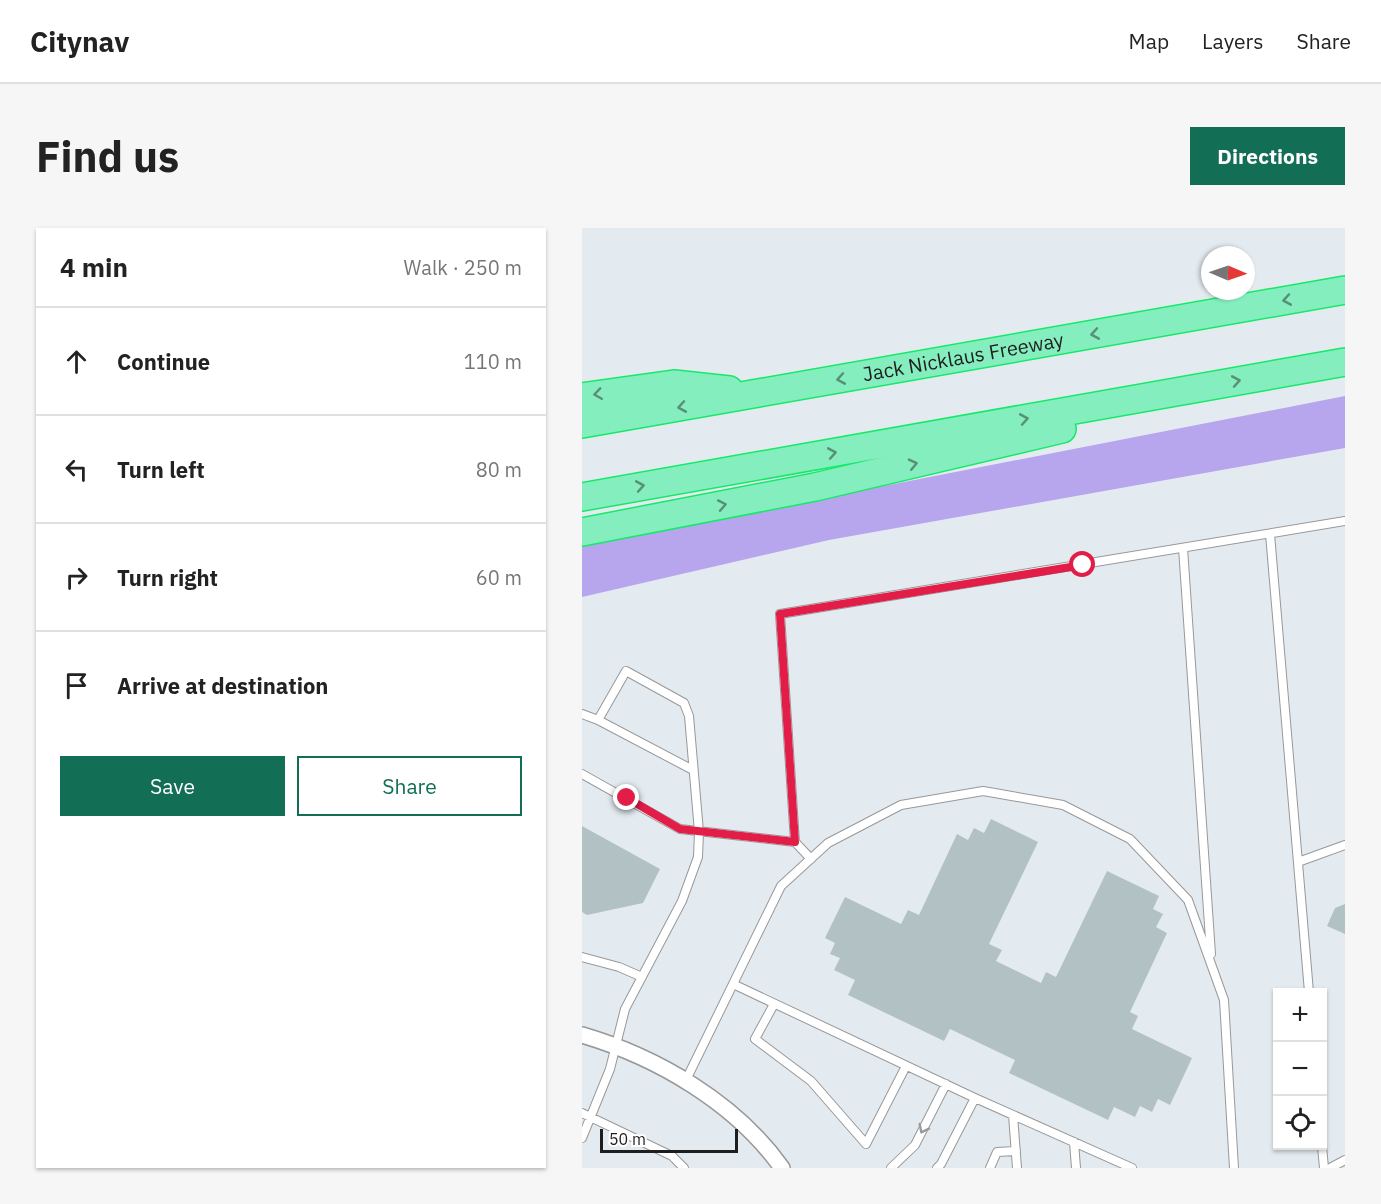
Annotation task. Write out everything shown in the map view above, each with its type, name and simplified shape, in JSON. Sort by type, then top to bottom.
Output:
[{"type":"highway","name":"Jack Nicklaus Freeway","points":[[582,424],[1345,290]]},
{"type":"highway","points":[[582,496],[1345,362]]},
{"type":"highway","points":[[582,397],[674,384],[760,393]]},
{"type":"highway","points":[[582,532],[826,485],[1061,429],[1189,390]]},
{"type":"street","points":[[582,1035],[615,1045],[686,1080],[735,1117],[782,1168]]},
{"type":"lane","points":[[811,859],[795,842],[780,614],[1345,521]]},
{"type":"lane","points":[[1270,534],[1309,988]]},
{"type":"lane","points":[[1183,548],[1211,965]]},
{"type":"lane","points":[[582,1138],[610,1069],[625,1009],[682,901],[698,857],[699,832],[689,716],[684,703],[626,670],[598,720]]},
{"type":"lane","points":[[582,714],[598,720],[693,770]]},
{"type":"lane","points":[[582,774],[680,829],[795,842]]},
{"type":"lane","points":[[686,1080],[781,886],[828,843],[901,805],[983,791],[1063,805],[1130,839],[1188,900],[1224,1000],[1234,1168]]},
{"type":"lane","points":[[1298,862],[1345,845]]},
{"type":"lane","points":[[582,957],[619,967],[642,977]]},
{"type":"lane","points":[[732,984],[1128,1167]]},
{"type":"lane","points":[[774,1004],[755,1039],[811,1081],[866,1144],[906,1066]]},
{"type":"lane","points":[[891,1168],[915,1145],[946,1084]]},
{"type":"lane","points":[[937,1168],[975,1098]]},
{"type":"lane","points":[[582,1113],[672,1156],[684,1168]]},
{"type":"lane","points":[[1013,1115],[1017,1168]]},
{"type":"lane","points":[[1074,1142],[1076,1168]]},
{"type":"lane","points":[[1322,1150],[1323,1168]]},
{"type":"lane","points":[[990,1168],[998,1152],[1016,1151]]},
{"type":"lane","points":[[1330,1168],[1345,1160]]},
{"type":"shaded area","points":[[1345,396],[1345,448],[829,540],[582,597],[582,545]]},
{"type":"building","points":[[991,819],[1038,842],[989,944],[1002,950],[996,961],[1041,983],[1046,972],[1056,977],[1107,871],[1159,896],[1153,909],[1163,914],[1156,927],[1167,933],[1130,1012],[1138,1016],[1132,1029],[1192,1058],[1170,1105],[1158,1099],[1152,1112],[1140,1106],[1135,1117],[1114,1107],[1108,1120],[1009,1073],[1015,1060],[950,1029],[944,1041],[848,995],[855,980],[834,970],[840,958],[830,954],[835,943],[825,938],[845,897],[901,924],[908,910],[919,915],[957,834],[968,840],[974,828],[984,833]]},
{"type":"building","points":[[582,826],[660,869],[643,903],[587,915],[582,912]]},
{"type":"building","points":[[1345,904],[1345,934],[1327,926],[1335,908]]},
{"type":"route","points":[[627,798],[680,829],[795,842],[780,614],[1083,565]]}]
